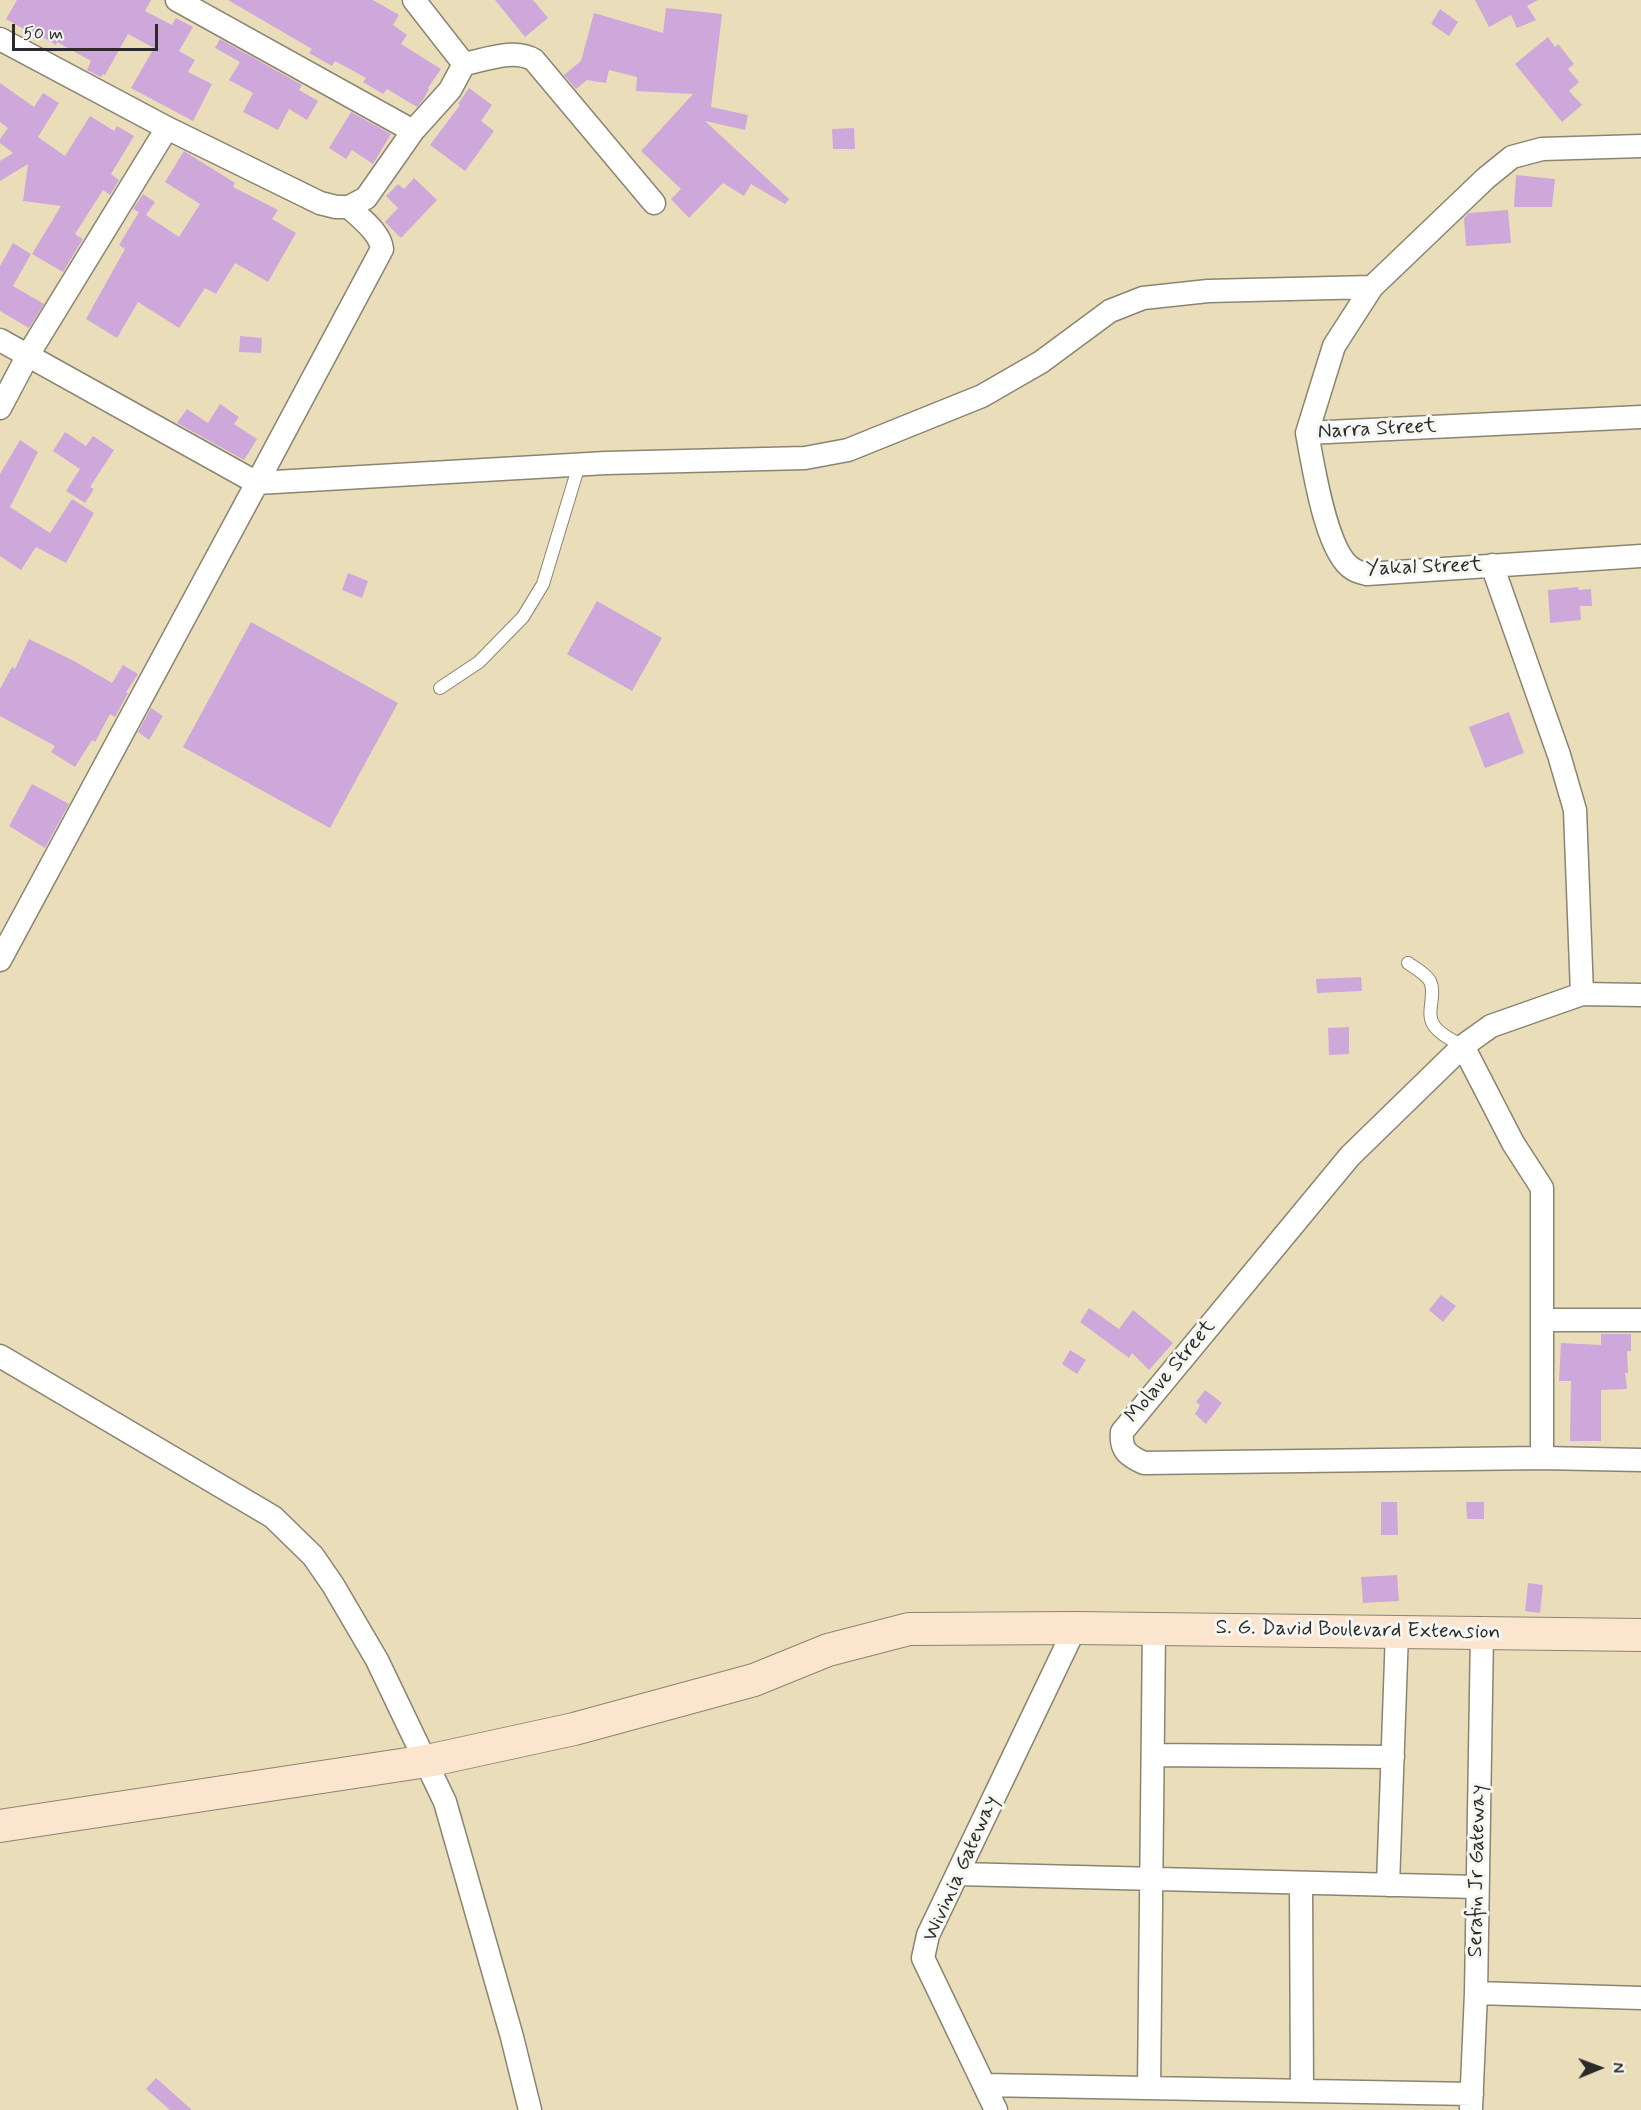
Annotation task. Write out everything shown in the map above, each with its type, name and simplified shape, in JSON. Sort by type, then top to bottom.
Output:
[{"type":"street","points":[[177,0],[413,131]]},
{"type":"street","points":[[414,0],[464,63]]},
{"type":"street","points":[[0,39],[167,128],[320,203],[336,207],[349,207],[366,198],[413,131],[450,90],[464,63]]},
{"type":"street","points":[[464,63],[515,54],[525,55],[534,60],[654,203]]},
{"type":"street","points":[[0,408],[28,356],[167,128]]},
{"type":"street","name":"Narra Street","points":[[1641,146],[1542,149],[1512,157],[1486,178],[1372,287],[1334,346],[1307,433],[1641,417]]},
{"type":"street","points":[[0,960],[382,249],[381,243],[371,228],[349,207]]},
{"type":"street","points":[[0,340],[257,483],[579,465],[805,458],[848,450],[982,396],[1041,362],[1110,311],[1143,298],[1208,291],[1372,287]]},
{"type":"street","name":"Yakal Street","points":[[1307,433],[1329,533],[1352,569],[1367,574],[1641,556]]},
{"type":"street","points":[[1492,565],[1559,755],[1575,810],[1582,994]]},
{"type":"street","points":[[1542,1458],[1542,1188],[1503,1126],[1463,1046],[1491,1026],[1582,994],[1641,995]]},
{"type":"street","name":"Molave Street","points":[[1463,1046],[1350,1156],[1122,1432],[1123,1449],[1144,1464],[1542,1458],[1641,1460]]},
{"type":"street","points":[[1543,1320],[1641,1320]]},
{"type":"street","points":[[0,1356],[273,1517],[313,1556],[349,1610],[377,1660],[427,1761],[450,1816],[530,2110]]},
{"type":"street","name":"S. G. David Boulevard Extension","points":[[0,1826],[427,1761],[585,1726],[754,1680],[828,1650],[909,1629],[1075,1628],[1641,1635]]},
{"type":"street","name":"Wivinia Gateway","points":[[996,2110],[923,1958],[928,1935],[1075,1628]]},
{"type":"street","points":[[1149,2088],[1154,1629]]},
{"type":"street","points":[[1388,1885],[1397,1632]]},
{"type":"street","name":"Serafin Jr Gateway","points":[[1471,2102],[1476,1993],[1482,1633]]},
{"type":"street","points":[[1154,1755],[1393,1757]]},
{"type":"street","points":[[958,1874],[1477,1887]]},
{"type":"street","points":[[1301,1883],[1302,2091]]},
{"type":"street","points":[[1476,1993],[1641,1998]]},
{"type":"street","points":[[984,2085],[1302,2091],[1471,2102]]},
{"type":"lane","points":[[440,688],[479,662],[523,617],[543,584],[579,465]]},
{"type":"lane","points":[[1408,963],[1425,974],[1429,980],[1432,997],[1431,1017],[1434,1026],[1463,1046]]},
{"type":"building","points":[[17,0],[151,0],[145,11],[172,25],[176,18],[193,27],[179,51],[195,60],[188,72],[212,84],[193,121],[131,88],[154,48],[128,34],[105,75],[101,77],[87,70],[91,61],[57,42],[56,45],[6,19]]},
{"type":"building","points":[[228,0],[373,0],[399,15],[393,25],[407,35],[401,44],[441,69],[417,107],[387,89],[383,94],[363,82],[366,78],[335,61],[332,66],[309,53],[312,49]]},
{"type":"building","points":[[495,0],[533,0],[548,18],[525,37]]},
{"type":"building","points":[[1475,0],[1538,0],[1527,6],[1536,20],[1517,28],[1511,15],[1489,27]]},
{"type":"building","points":[[666,8],[722,14],[711,107],[748,115],[745,130],[705,121],[789,199],[785,204],[751,184],[744,196],[723,183],[689,218],[671,199],[681,189],[641,151],[693,94],[636,91],[637,77],[609,70],[606,83],[587,80],[576,89],[564,75],[581,61],[594,13],[663,33]]},
{"type":"building","points":[[1440,9],[1458,22],[1449,36],[1431,24]]},
{"type":"building","points":[[1548,37],[1555,47],[1558,44],[1574,64],[1568,69],[1579,82],[1569,91],[1582,105],[1562,122],[1515,64]]},
{"type":"building","points":[[220,39],[302,85],[299,90],[318,101],[307,120],[289,109],[278,130],[243,112],[253,93],[229,80],[240,62],[215,48]]},
{"type":"building","points":[[0,83],[34,107],[43,93],[59,103],[38,137],[65,156],[90,116],[114,131],[117,126],[134,136],[111,174],[119,180],[110,195],[103,190],[75,234],[83,239],[63,272],[32,254],[61,206],[23,201],[28,164],[0,181],[0,161],[13,153],[0,143],[0,139],[8,128],[0,122]]},
{"type":"building","points":[[469,88],[492,105],[481,121],[494,131],[465,171],[430,145],[460,105],[458,104]]},
{"type":"building","points":[[351,112],[391,134],[373,164],[352,150],[346,159],[329,148]]},
{"type":"building","points":[[854,128],[855,149],[833,149],[832,129]]},
{"type":"building","points":[[184,151],[235,183],[233,187],[278,210],[272,219],[296,233],[268,282],[235,263],[216,294],[205,288],[179,328],[138,302],[117,338],[86,319],[125,249],[119,245],[139,212],[133,209],[143,194],[155,202],[146,215],[179,237],[200,204],[165,182]]},
{"type":"building","points":[[1516,175],[1555,179],[1552,207],[1514,207]]},
{"type":"building","points":[[414,178],[437,200],[401,238],[385,222],[398,208],[386,196],[398,184],[404,189]]},
{"type":"building","points":[[1508,210],[1511,243],[1466,246],[1464,218],[1469,213]]},
{"type":"building","points":[[13,243],[31,254],[13,286],[44,304],[29,328],[0,311],[0,266]]},
{"type":"building","points":[[240,336],[262,338],[261,353],[239,352]]},
{"type":"building","points":[[220,404],[239,417],[234,424],[257,439],[244,460],[177,423],[187,409],[208,423]]},
{"type":"building","points":[[65,432],[86,446],[93,436],[114,450],[90,487],[94,489],[85,503],[66,491],[80,469],[53,451]]},
{"type":"building","points":[[20,440],[38,452],[10,507],[50,533],[72,499],[94,513],[66,563],[36,547],[21,570],[0,556],[0,474]]},
{"type":"building","points":[[348,573],[368,581],[362,598],[342,590]]},
{"type":"building","points":[[1578,587],[1579,590],[1591,589],[1592,606],[1580,606],[1581,620],[1550,623],[1548,590]]},
{"type":"building","points":[[597,601],[662,638],[632,691],[567,654]]},
{"type":"building","points":[[251,622],[398,703],[330,828],[183,747]]},
{"type":"building","points":[[29,639],[112,683],[123,665],[138,674],[126,692],[128,693],[115,717],[110,714],[95,742],[92,740],[75,767],[51,752],[55,746],[0,716],[0,689],[12,667],[15,669]]},
{"type":"building","points":[[151,708],[163,716],[149,740],[138,732]]},
{"type":"building","points":[[1509,712],[1524,753],[1485,768],[1469,727]]},
{"type":"building","points":[[32,784],[69,804],[45,848],[9,826]]},
{"type":"building","points":[[1361,977],[1362,991],[1317,993],[1316,979]]},
{"type":"building","points":[[1349,1027],[1349,1054],[1329,1055],[1328,1028]]},
{"type":"building","points":[[1441,1295],[1456,1306],[1443,1322],[1429,1310]]},
{"type":"building","points":[[1089,1308],[1119,1329],[1133,1310],[1173,1343],[1149,1370],[1132,1353],[1129,1358],[1080,1322]]},
{"type":"building","points":[[1601,1334],[1631,1334],[1631,1351],[1627,1351],[1628,1373],[1625,1373],[1627,1389],[1601,1390],[1601,1441],[1570,1441],[1571,1381],[1559,1381],[1561,1343],[1601,1345]]},
{"type":"building","points":[[1070,1350],[1086,1360],[1077,1374],[1062,1364]]},
{"type":"building","points":[[1205,1390],[1222,1403],[1206,1424],[1195,1414],[1200,1405],[1196,1402]]},
{"type":"building","points":[[1381,1502],[1397,1502],[1398,1535],[1381,1535]]},
{"type":"building","points":[[1466,1502],[1484,1502],[1484,1519],[1467,1519]]},
{"type":"building","points":[[1397,1575],[1399,1601],[1363,1603],[1361,1577]]},
{"type":"building","points":[[1528,1583],[1543,1585],[1540,1613],[1525,1611]]},
{"type":"building","points":[[156,2078],[192,2110],[170,2110],[146,2089]]}]
